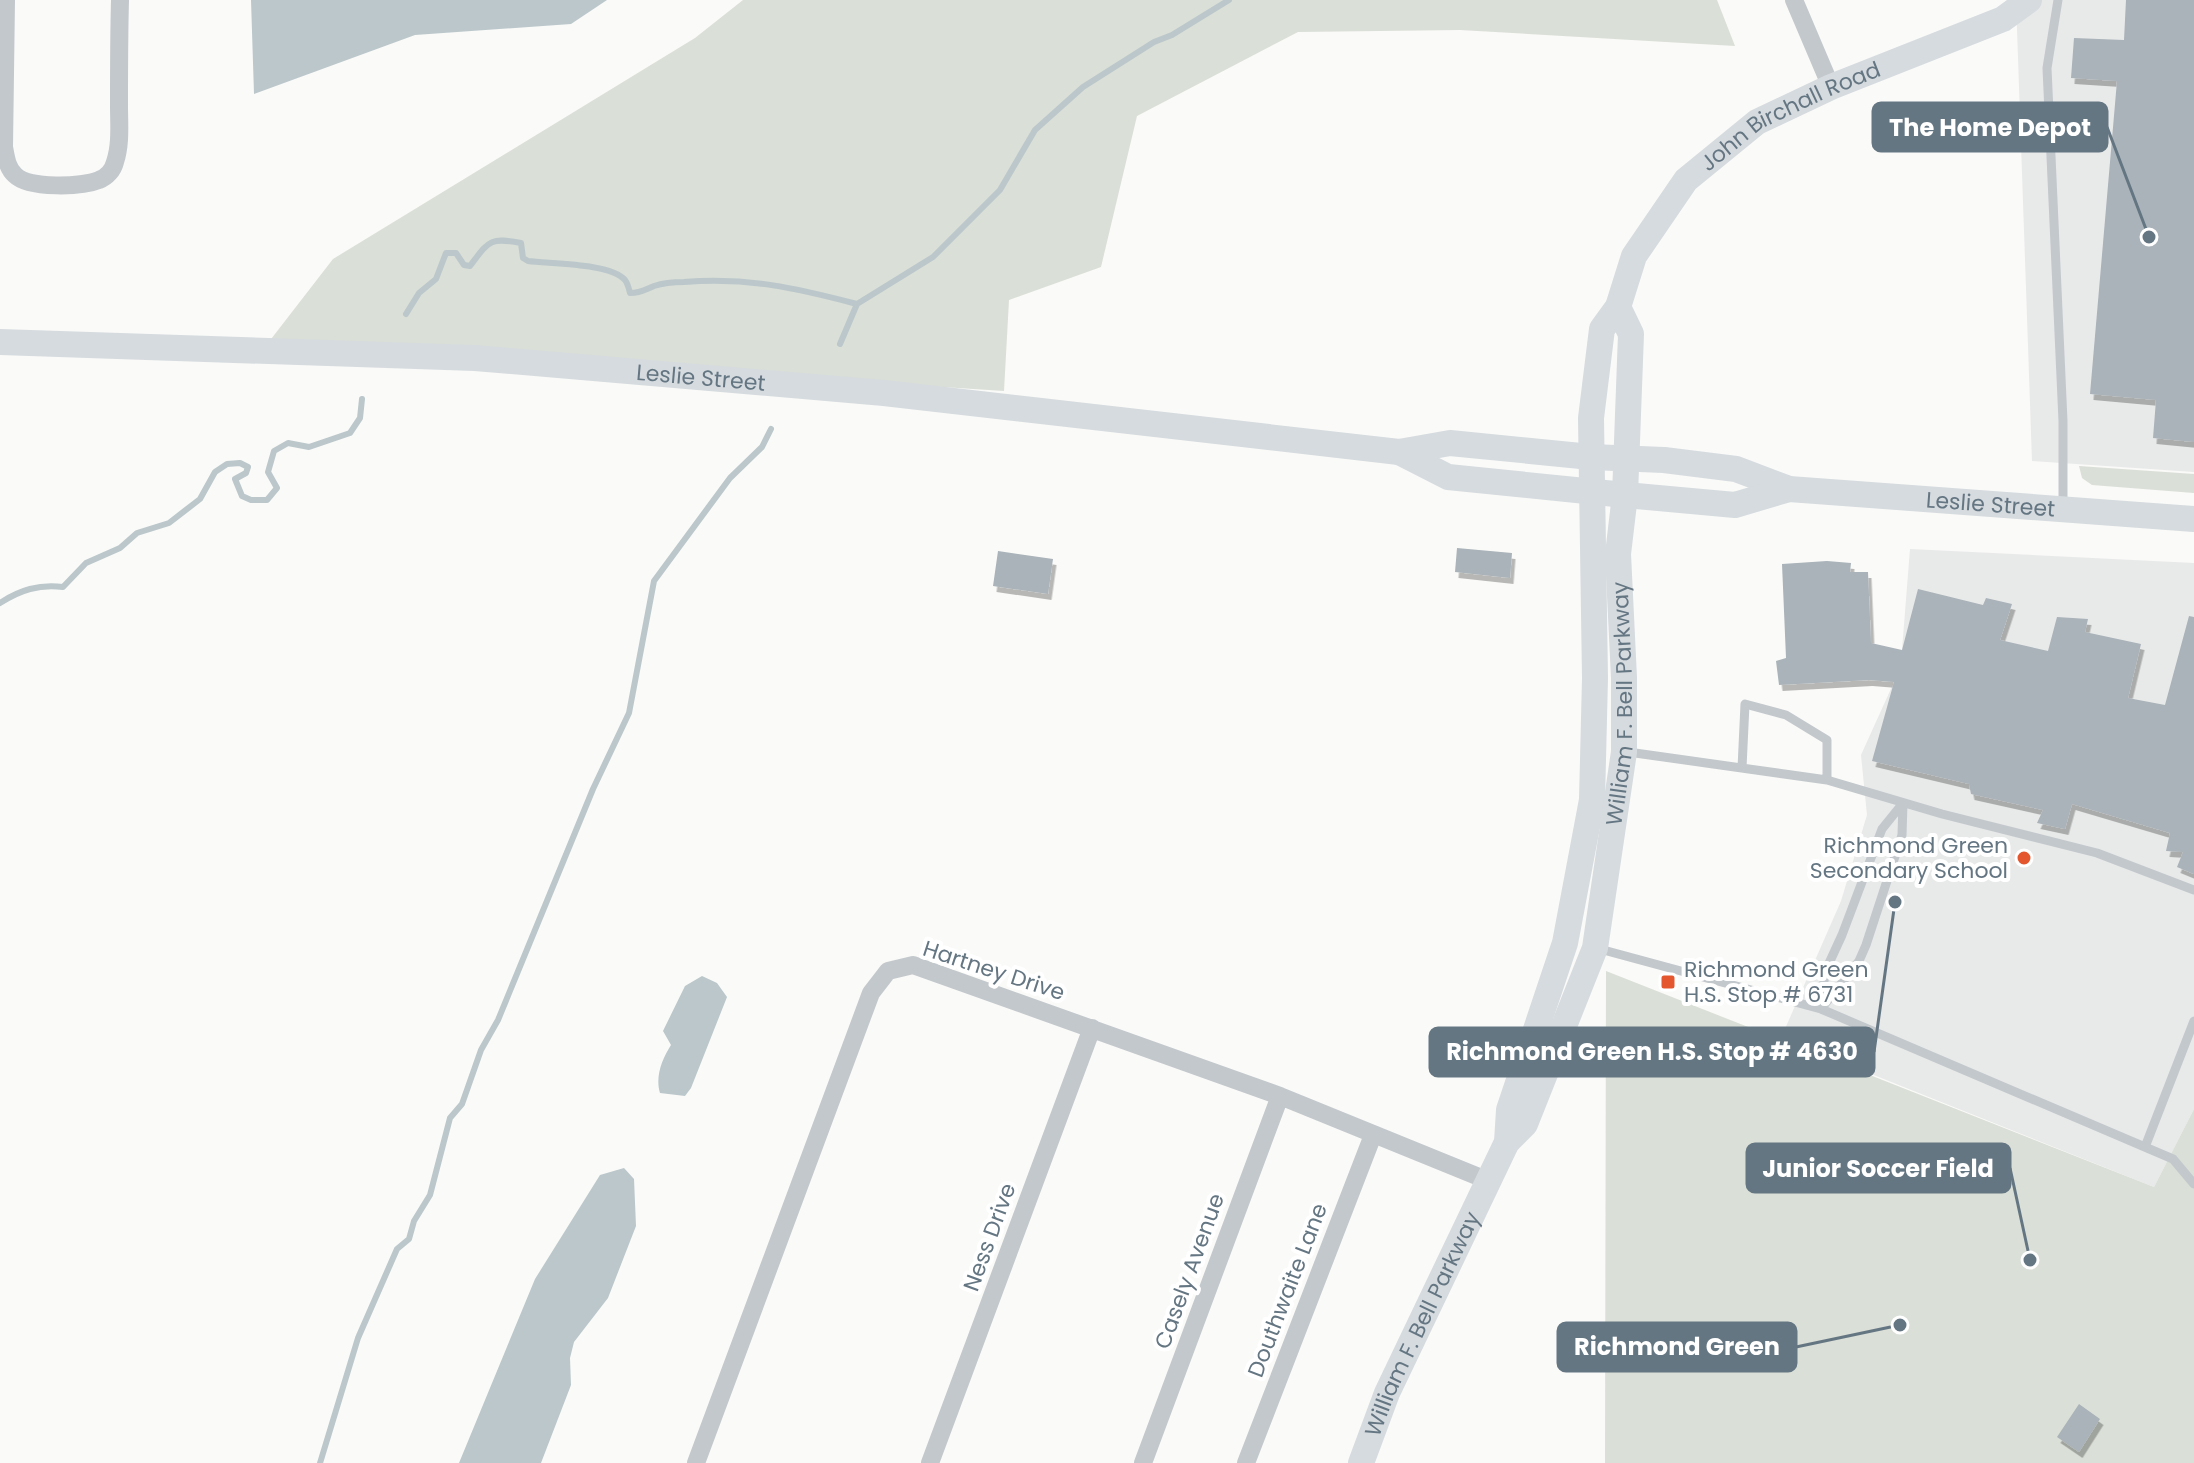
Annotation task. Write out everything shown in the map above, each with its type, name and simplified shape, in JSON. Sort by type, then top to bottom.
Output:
[{"type":"street","points":[[6,0],[6,161],[13,174],[21,180],[59,185],[100,180],[115,165],[119,134],[120,0]]},
{"type":"street","points":[[1794,0],[1831,87]]},
{"type":"street","name":"John Birchall Road","points":[[1591,457],[1591,418],[1602,329],[1618,307],[1634,256],[1686,180],[1757,122],[1831,87],[2003,19],[2029,0]]},
{"type":"street","points":[[1618,307],[1631,334],[1626,460]]},
{"type":"street","name":"Leslie Street","points":[[0,342],[475,358],[884,393],[1399,452],[1450,443],[1626,460],[1664,460],[1736,469],[1789,489],[2194,519]]},
{"type":"street","name":"Leslie Street","points":[[1399,452],[1448,477],[1625,495],[1735,505],[1789,489]]},
{"type":"street","name":"William F. Bell Parkway","points":[[1507,1142],[1509,1110],[1565,943],[1592,800],[1595,678],[1591,457]]},
{"type":"street","name":"William F. Bell Parkway","points":[[1361,1463],[1387,1393],[1507,1142],[1525,1124],[1595,948],[1624,752],[1618,554],[1626,460]]},
{"type":"street","points":[[1565,943],[1595,948]]},
{"type":"street","name":"Hartney Drive","points":[[696,1463],[871,993],[888,971],[913,965],[1280,1096],[1489,1181]]},
{"type":"street","name":"Ness Drive","points":[[930,1463],[1092,1028]]},
{"type":"street","name":"Casely Avenue","points":[[1143,1463],[1280,1096]]},
{"type":"street","name":"Douthwaite Lane","points":[[1246,1463],[1373,1135]]},
{"type":"lane","points":[[2058,0],[2047,68],[2063,421],[2063,509]]},
{"type":"lane","points":[[1742,768],[1745,704],[1786,715],[1827,740],[1827,780]]},
{"type":"lane","points":[[1624,752],[1827,780],[2097,853],[2194,890]]},
{"type":"lane","points":[[1821,1009],[1859,961],[1866,945],[1902,835],[1903,803]]},
{"type":"lane","points":[[1821,1009],[1825,972],[1882,829],[1903,803]]},
{"type":"lane","points":[[1595,948],[1821,1009],[2173,1159],[2194,1184]]},
{"type":"lane","points":[[2145,1147],[2194,1021]]},
{"type":"shaded area","points":[[251,0],[607,0],[571,24],[415,35],[254,94]]},
{"type":"shaded area","points":[[743,0],[1717,0],[1735,46],[1460,30],[1298,32],[1137,116],[1101,267],[1009,300],[1004,391],[268,343],[333,259],[695,38]]},
{"type":"shaded area","points":[[2016,0],[2194,0],[2194,472],[2032,461]]},
{"type":"shaded area","points":[[2079,466],[2194,474],[2194,493],[2092,485],[2082,478]]},
{"type":"shaded area","name":"Richmond Green Secondary School","points":[[1910,549],[2194,563],[2194,1109],[2154,1187],[1781,1038],[1841,901],[1867,815],[1861,755],[1894,682],[1902,650]]},
{"type":"shaded area","points":[[1606,971],[2154,1187],[2194,1109],[2194,1463],[1605,1463]]},
{"type":"shaded area","points":[[702,976],[717,983],[727,997],[691,1088],[685,1096],[660,1093],[660,1068],[671,1045],[663,1031],[685,986]]},
{"type":"shaded area","points":[[624,1168],[634,1179],[636,1226],[608,1298],[574,1342],[570,1358],[571,1385],[541,1463],[459,1463],[535,1279],[600,1175]]},
{"type":"building","points":[[2126,0],[2194,0],[2194,442],[2153,438],[2156,400],[2090,394],[2117,81],[2071,78],[2074,38],[2124,40]]},
{"type":"building","points":[[1457,548],[1512,553],[1510,578],[1455,572]]},
{"type":"building","points":[[998,551],[1053,559],[1048,594],[993,586]]},
{"type":"building","points":[[1851,563],[1850,572],[1868,572],[1871,643],[1902,650],[1918,589],[1983,605],[1986,598],[2012,604],[2000,640],[2048,651],[2057,617],[2088,619],[2085,632],[2141,644],[2128,698],[2165,705],[2189,616],[2194,617],[2194,874],[2177,867],[2183,852],[2166,851],[2170,833],[2072,804],[2065,829],[2037,823],[2043,810],[1971,794],[1969,784],[1872,761],[1894,682],[1869,680],[1779,685],[1776,661],[1786,658],[1782,564]]},
{"type":"building","points":[[2079,1404],[2100,1419],[2079,1452],[2057,1437]]},
{"type":"waterway","points":[[840,344],[857,304],[933,257],[1000,190],[1035,130],[1083,87],[1229,0]]},
{"type":"waterway","points":[[406,314],[419,293],[436,279],[446,253],[456,253],[464,265],[470,266],[486,246],[496,241],[521,243],[523,258],[528,261],[594,267],[618,274],[626,282],[630,293],[669,283],[729,281],[792,289],[857,304]]},
{"type":"waterway","points":[[0,603],[30,589],[63,587],[86,563],[120,548],[137,533],[169,523],[200,499],[215,472],[227,464],[240,463],[248,467],[246,473],[235,479],[242,496],[251,500],[267,500],[277,488],[268,472],[274,451],[288,443],[309,447],[350,433],[360,418],[362,399]]},
{"type":"waterway","points":[[320,1463],[358,1338],[397,1249],[409,1239],[414,1221],[430,1195],[450,1118],[462,1104],[481,1050],[498,1020],[593,789],[629,713],[654,581],[730,478],[762,447],[771,429]]},
{"type":"place","name":"The Home Depot","points":[[2149,237]]},
{"type":"place","name":"Richmond Green Secondary School","points":[[2024,858]]},
{"type":"place","name":"Richmond Green H.S. Stop # 4630","points":[[1895,902]]},
{"type":"place","name":"Richmond Green H.S. Stop # 6731","points":[[1668,982]]},
{"type":"place","name":"Junior Soccer Field","points":[[2030,1260]]},
{"type":"place","name":"Richmond Green","points":[[1900,1325]]}]
